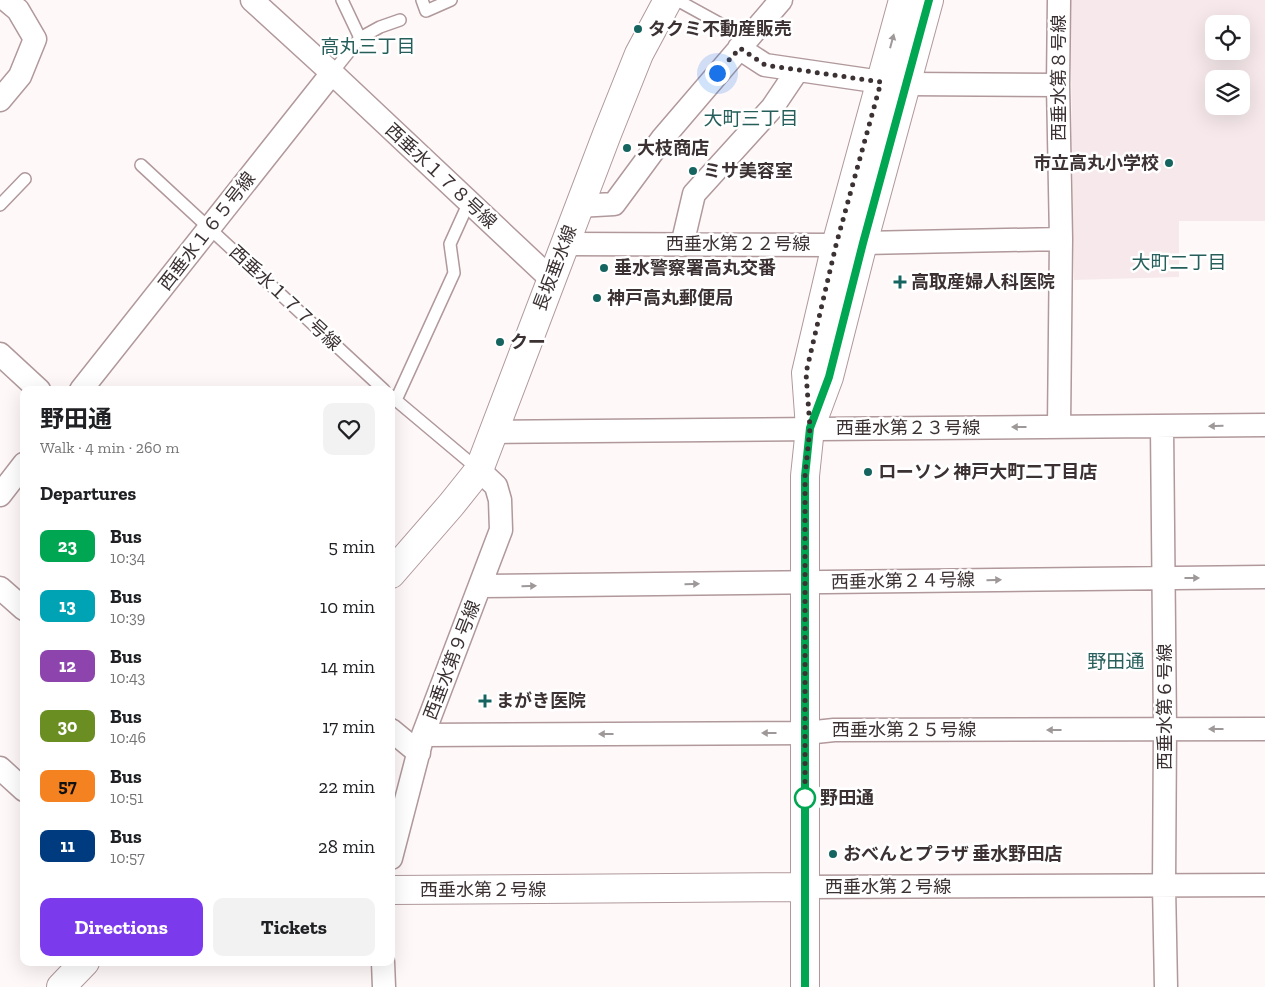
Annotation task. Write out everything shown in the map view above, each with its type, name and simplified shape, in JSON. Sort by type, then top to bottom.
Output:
[{"type":"main road","points":[[805,987],[806,732],[804,582],[805,476],[810,428],[806,373],[850,244],[893,83],[903,0]]},
{"type":"main road","points":[[893,83],[929,0]]},
{"type":"main road","name":"長坂垂水線","points":[[395,569],[479,470],[578,206],[639,54],[667,1]]},
{"type":"main road","name":"西垂水第２号線","points":[[395,890],[805,887]]},
{"type":"main road","points":[[61,987],[81,966]]},
{"type":"street","points":[[0,100],[20,76],[34,39],[18,10],[6,0]]},
{"type":"street","name":"西垂水１７８号線","points":[[252,0],[551,279]]},
{"type":"street","points":[[578,206],[614,204],[662,139],[781,0]]},
{"type":"street","name":"西垂水第８号線","points":[[1059,0],[1058,85],[1061,239],[1059,427]]},
{"type":"street","points":[[744,43],[765,65],[797,71],[924,86],[1058,85]]},
{"type":"street","points":[[682,245],[694,194],[772,108],[797,71]]},
{"type":"street","name":"西垂水１６５号線","points":[[84,386],[332,73]]},
{"type":"street","name":"西垂水第２２号線","points":[[564,244],[850,244],[1061,239]]},
{"type":"street","points":[[0,354],[35,386]]},
{"type":"street","name":"西垂水第２３号線","points":[[492,432],[1265,425]]},
{"type":"street","name":"西垂水第６号線","points":[[1162,426],[1166,987]]},
{"type":"street","points":[[0,495],[20,469]]},
{"type":"street","name":"西垂水第９号線","points":[[395,843],[421,744],[501,530],[500,500],[496,486],[479,470]]},
{"type":"street","name":"西垂水第２４号線","points":[[480,586],[1265,577]]},
{"type":"street","points":[[0,588],[20,605]]},
{"type":"street","name":"西垂水第２５号線","points":[[421,744],[834,730],[1265,729]]},
{"type":"street","points":[[395,732],[421,744]]},
{"type":"street","points":[[0,768],[20,786]]},
{"type":"street","name":"西垂水第２号線","points":[[805,887],[1265,885]]},
{"type":"street","points":[[384,966],[384,987]]},
{"type":"lane","points":[[342,0],[360,38]]},
{"type":"lane","points":[[424,5],[444,4],[451,0]]},
{"type":"lane","points":[[667,1],[744,43]]},
{"type":"lane","points":[[332,73],[360,38],[380,27],[400,20]]},
{"type":"lane","name":"西垂水１７７号線","points":[[141,165],[380,386]]},
{"type":"lane","points":[[0,206],[25,179]]},
{"type":"lane","points":[[395,394],[454,273],[450,244],[469,202]]},
{"type":"lane","points":[[395,400],[479,470]]},
{"type":"shaded area","name":"市立高丸小学校","points":[[1070,0],[1265,0],[1265,221],[1179,221],[1179,277],[1074,280]]},
{"type":"bus line","name":"23","points":[[805,987],[806,732],[804,582],[805,476],[810,428],[829,377],[929,0]]},
{"type":"place","name":"タクミ不動産販売","points":[[638,29]]},
{"type":"place","name":"大枝商店","points":[[627,148]]},
{"type":"place","name":"市立高丸小学校","points":[[1169,163]]},
{"type":"place","name":"ミサ美容室","points":[[693,171]]},
{"type":"place","name":"垂水警察署高丸交番","points":[[604,268]]},
{"type":"place","name":"高取産婦人科医院","points":[[900,282]]},
{"type":"place","name":"神戸高丸郵便局","points":[[597,298]]},
{"type":"place","name":"クー","points":[[500,342]]},
{"type":"place","name":"ローソン 神戸大町二丁目店","points":[[868,472]]},
{"type":"place","name":"まがき医院","points":[[485,701]]},
{"type":"place","name":"野田通","points":[[805,798]]},
{"type":"place","name":"おべんとプラザ 垂水野田店","points":[[833,854]]},
{"type":"district","name":"高丸三丁目","points":[[368,46]]},
{"type":"district","name":"大町三丁目","points":[[751,118]]},
{"type":"district","name":"大町二丁目","points":[[1179,262]]},
{"type":"district","name":"野田通","points":[[1116,661]]},
{"type":"route","points":[[717,73],[740,48],[765,65],[881,82],[836,245],[806,373],[810,428],[805,476],[805,798]]}]
